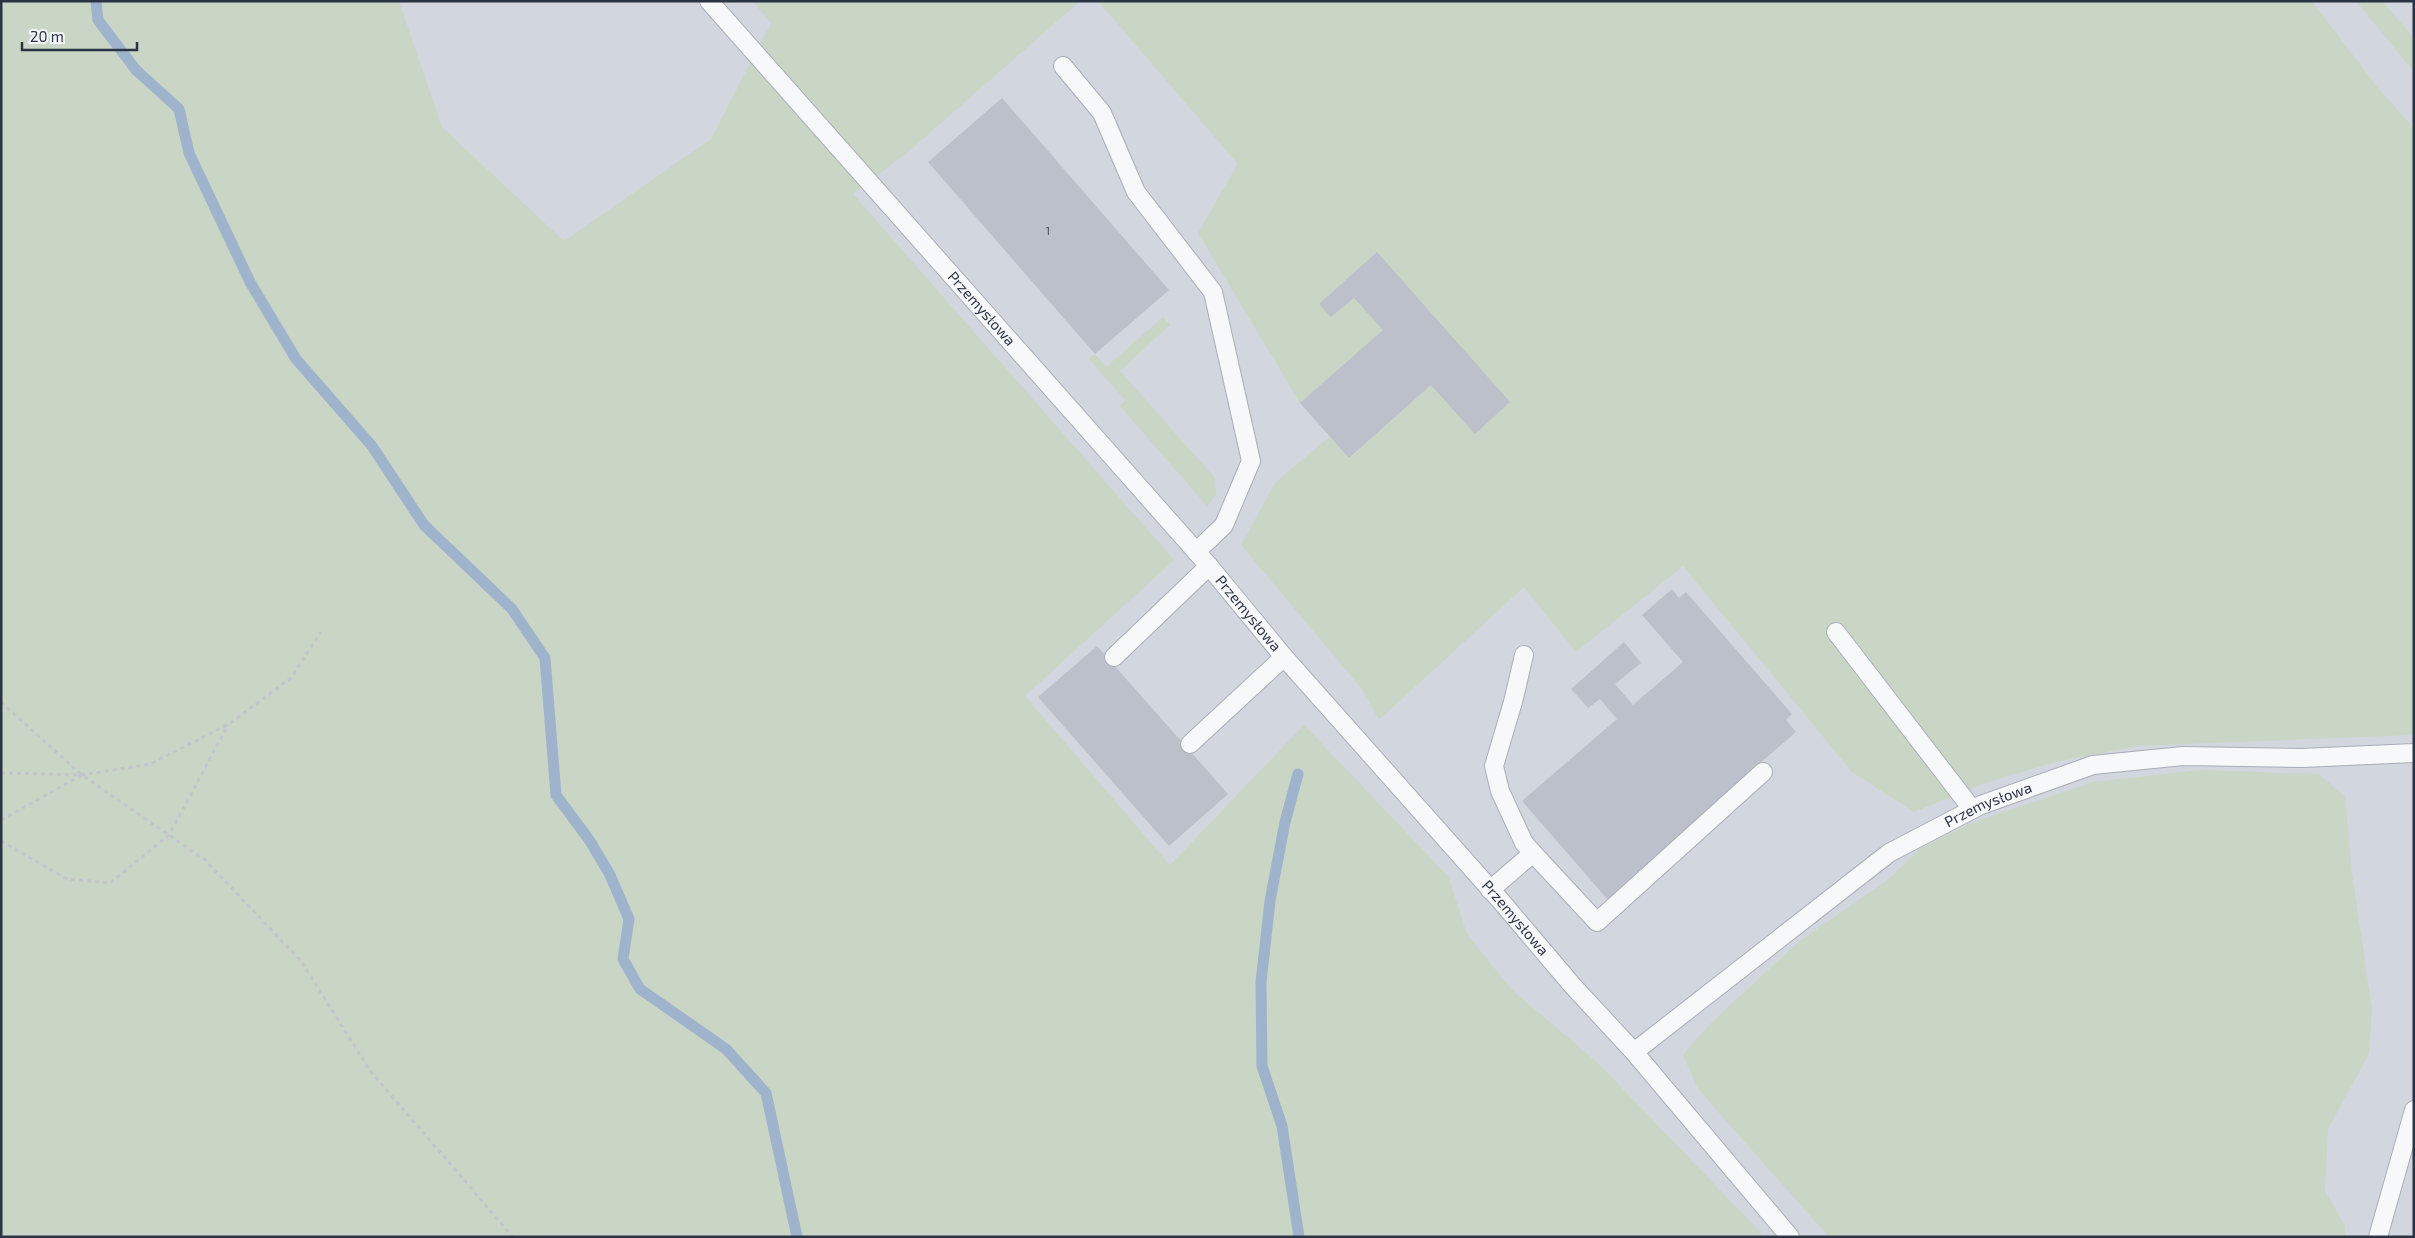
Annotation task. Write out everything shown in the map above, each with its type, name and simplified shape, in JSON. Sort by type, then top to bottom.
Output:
[{"type":"lane","name":"Przemysłowa","points":[[709,1],[1209,566],[1284,657],[1500,900],[1553,964],[1634,1052],[1790,1237]]},
{"type":"lane","points":[[1063,66],[1102,113],[1136,192],[1213,292],[1251,461],[1224,525],[1196,552]]},
{"type":"lane","points":[[1114,658],[1209,566]]},
{"type":"lane","points":[[1836,632],[1972,809]]},
{"type":"lane","points":[[1524,655],[1513,702],[1494,766],[1500,791],[1524,843],[1597,922],[1763,772]]},
{"type":"lane","points":[[1190,744],[1284,657]]},
{"type":"lane","name":"Przemysłowa","points":[[1634,1052],[1888,853],[1972,809],[2093,765],[2183,756],[2302,758],[2414,753]]},
{"type":"lane","points":[[1490,890],[1533,853]]},
{"type":"lane","points":[[2378,1237],[2414,1110]]},
{"type":"path","points":[[1,773],[82,775],[150,764],[229,724],[291,678],[320,632]]},
{"type":"path","points":[[1,702],[82,775],[205,860],[301,961],[370,1072],[513,1237]]},
{"type":"path","points":[[1,841],[66,879],[110,882],[169,835],[229,724]]},
{"type":"path","points":[[1,820],[82,775]]},
{"type":"shaded area","points":[[213,1],[2414,1],[2414,1237],[1302,1237]]},
{"type":"green space","points":[[1,1],[399,1],[442,127],[564,241],[711,139],[771,23],[752,1],[1080,1],[908,152],[853,194],[1174,560],[1025,696],[1170,865],[1304,725],[1448,876],[1467,934],[1512,990],[1598,1063],[1765,1237],[1,1237]]},
{"type":"green space","points":[[1098,1],[2312,1],[2377,87],[2414,128],[2414,735],[2136,746],[2052,763],[1985,783],[1914,812],[1852,772],[1683,566],[1576,652],[1524,587],[1379,720],[1362,689],[1241,545],[1275,483],[1330,436],[1350,458],[1431,385],[1377,253],[1319,304],[1331,317],[1354,298],[1383,330],[1300,403],[1198,233],[1237,163]]},
{"type":"green space","points":[[2356,1],[2382,1],[2414,38],[2414,72]]},
{"type":"green space","points":[[1163,317],[1170,325],[1120,371],[1215,478],[1216,495],[1207,506],[1120,406],[1125,400],[1089,359],[1095,354],[1106,367]]},
{"type":"green space","points":[[2200,770],[2319,774],[2345,797],[2352,873],[2372,1009],[2369,1054],[2328,1129],[2325,1191],[2345,1226],[2345,1237],[1829,1237],[1698,1089],[1683,1055],[1708,1026],[1797,943],[1890,878],[1921,848],[1974,822],[2093,782]]},
{"type":"building","points":[[1002,98],[1169,290],[1095,354],[928,162]]},
{"type":"building","points":[[1377,252],[1510,402],[1475,434],[1431,385],[1349,458],[1300,403],[1383,330],[1354,298],[1331,317],[1319,304]]},
{"type":"building","points":[[1672,589],[1679,598],[1686,592],[1792,714],[1786,720],[1796,732],[1760,763],[1762,768],[1609,901],[1522,801],[1617,719],[1600,699],[1588,708],[1571,689],[1624,642],[1641,663],[1615,684],[1633,705],[1683,662],[1642,615]]},
{"type":"building","points":[[1097,646],[1228,794],[1169,846],[1038,697]]},
{"type":"waterway","points":[[96,1],[98,20],[136,70],[179,109],[189,153],[250,282],[296,359],[372,446],[424,525],[512,609],[545,658],[556,795],[590,841],[610,875],[629,919],[623,959],[640,989],[726,1049],[766,1093],[797,1237]]},
{"type":"waterway","points":[[1298,774],[1285,822],[1270,901],[1261,982],[1262,1066],[1282,1126],[1299,1237]]}]
